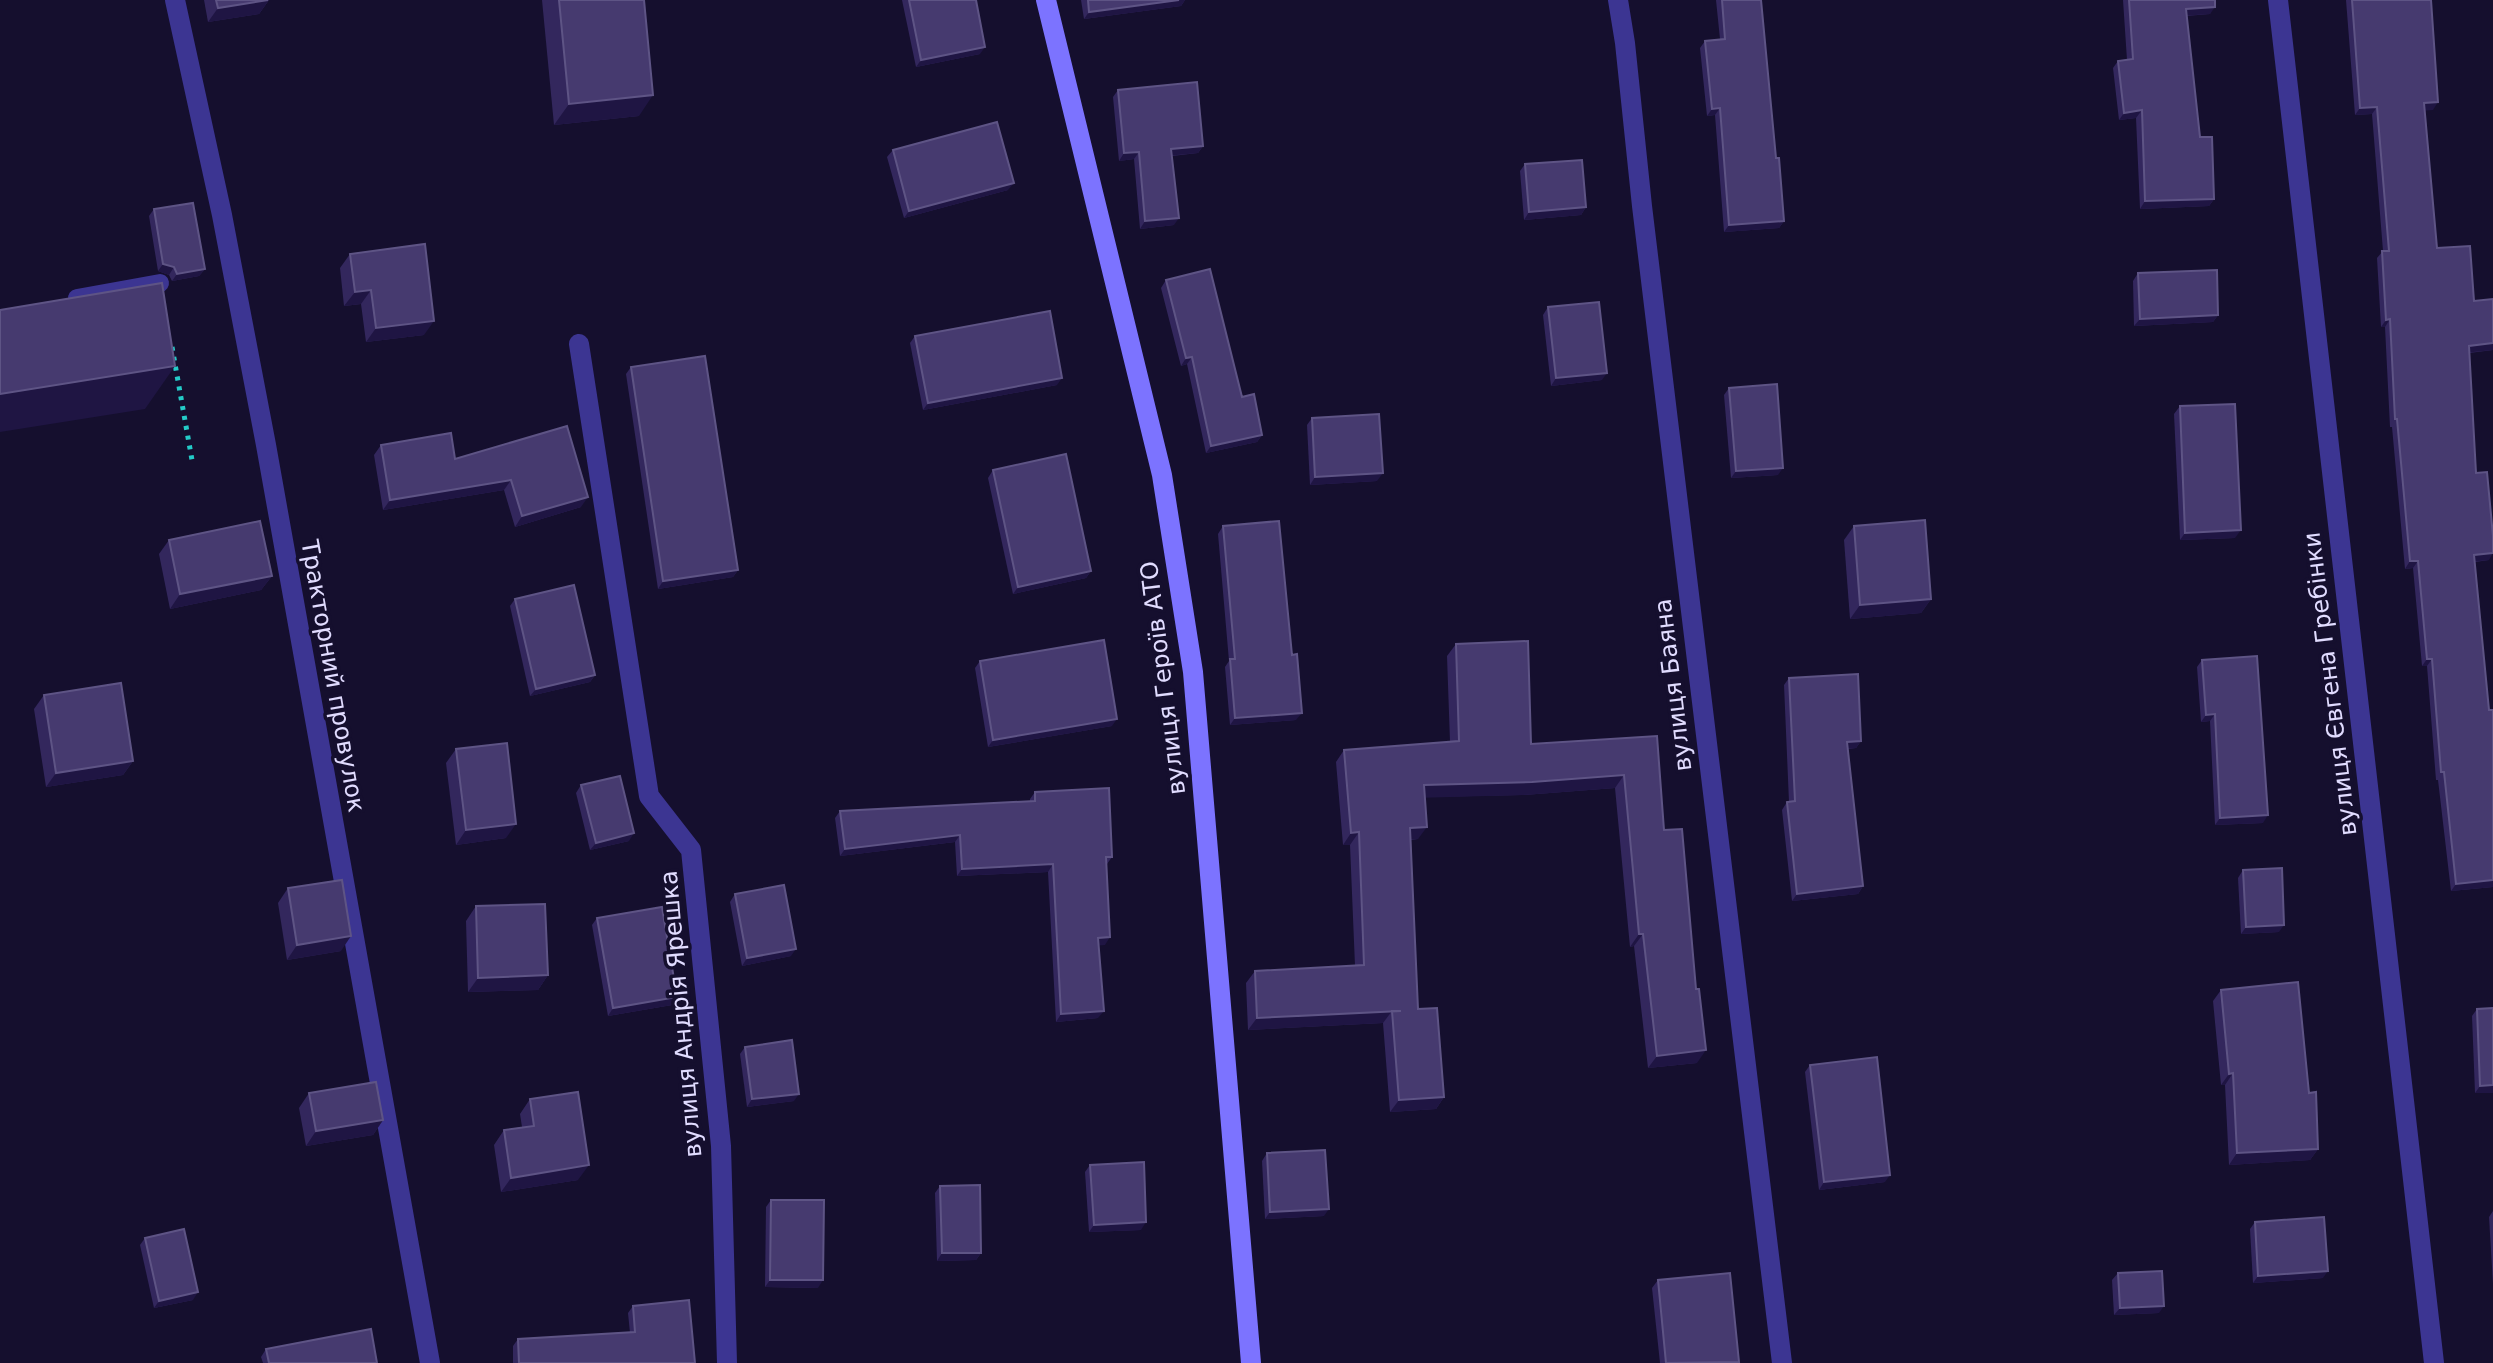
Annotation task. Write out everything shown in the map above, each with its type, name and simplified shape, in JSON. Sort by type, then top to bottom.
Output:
[{"type":"street","name":"Тракторний провулок","points":[[175,0],[222,215],[263,430],[430,1363]]},
{"type":"street","name":"вулиця Героїв АТО","points":[[1046,0],[1162,475],[1193,672],[1251,1363]]},
{"type":"street","name":"вулиця Баяна","points":[[1618,0],[1782,1363]]},
{"type":"street","name":"вулиця Євгена Гребінки","points":[[2278,0],[2434,1363]]},
{"type":"street","name":"вулиця Андрія Ярешка","points":[[579,344],[649,796],[691,850],[721,1146],[727,1363]]},
{"type":"lane","points":[[54,302],[160,283]]},
{"type":"path","points":[[171,342],[192,460]]},
{"type":"building","points":[[216,0],[268,0],[218,8]]},
{"type":"building","points":[[559,0],[644,0],[653,95],[569,104]]},
{"type":"building","points":[[909,0],[976,0],[985,47],[921,60]]},
{"type":"building","points":[[1088,0],[1179,0],[1089,12]]},
{"type":"building","points":[[1722,0],[1761,0],[1784,221],[1729,225],[1720,108],[1712,109],[1705,41],[1725,39]]},
{"type":"building","points":[[2129,0],[2215,0],[2215,7],[2186,9],[2200,137],[2212,137],[2214,199],[2145,201],[2142,110],[2124,113],[2118,61],[2133,59]]},
{"type":"building","points":[[2352,0],[2431,0],[2438,102],[2424,103],[2437,248],[2470,246],[2474,301],[2493,299],[2493,343],[2469,346],[2476,473],[2487,472],[2493,536],[2493,553],[2474,555],[2489,710],[2493,710],[2493,880],[2456,884],[2444,772],[2441,772],[2432,659],[2427,659],[2418,561],[2410,561],[2395,419],[2390,319],[2386,320],[2382,251],[2389,251],[2377,107],[2360,108]]},
{"type":"building","points":[[1197,82],[1203,146],[1171,149],[1179,218],[1145,221],[1139,152],[1124,153],[1118,90]]},
{"type":"building","points":[[997,122],[1014,183],[909,211],[893,150]]},
{"type":"building","points":[[1582,160],[1586,207],[1529,212],[1525,164]]},
{"type":"building","points":[[193,203],[205,269],[177,274],[174,267],[163,264],[154,209]]},
{"type":"building","points":[[425,244],[434,321],[376,328],[371,290],[355,292],[350,254]]},
{"type":"building","points":[[1210,269],[1242,397],[1254,394],[1262,435],[1211,446],[1192,357],[1186,358],[1166,280]]},
{"type":"building","points":[[2217,270],[2218,315],[2140,319],[2138,273]]},
{"type":"building","points":[[162,283],[175,366],[0,394],[0,310]]},
{"type":"building","points":[[1599,302],[1607,373],[1556,378],[1548,307]]},
{"type":"building","points":[[1050,311],[1062,378],[928,403],[915,336]]},
{"type":"building","points":[[705,356],[738,570],[663,581],[631,367]]},
{"type":"building","points":[[1777,384],[1783,468],[1736,471],[1729,388]]},
{"type":"building","points":[[2235,404],[2241,530],[2185,533],[2180,406]]},
{"type":"building","points":[[1379,414],[1383,473],[1315,477],[1312,418]]},
{"type":"building","points":[[567,426],[588,497],[522,516],[511,480],[390,500],[381,445],[451,433],[455,459]]},
{"type":"building","points":[[1066,454],[1091,571],[1018,587],[993,470]]},
{"type":"building","points":[[1925,520],[1931,599],[1860,605],[1854,526]]},
{"type":"building","points":[[260,521],[272,576],[180,594],[169,540]]},
{"type":"building","points":[[1279,521],[1292,655],[1297,654],[1302,713],[1235,718],[1230,659],[1235,659],[1223,526]]},
{"type":"building","points":[[574,585],[595,675],[536,689],[515,599]]},
{"type":"building","points":[[1104,640],[1117,719],[993,740],[980,661]]},
{"type":"building","points":[[1528,641],[1531,744],[1657,736],[1664,830],[1682,829],[1696,989],[1699,989],[1706,1050],[1657,1056],[1643,934],[1639,934],[1624,775],[1424,785],[1427,827],[1410,828],[1418,1009],[1437,1008],[1444,1097],[1399,1100],[1392,1011],[1257,1018],[1255,971],[1364,965],[1359,832],[1351,833],[1344,750],[1459,741],[1456,644]]},
{"type":"building","points":[[2257,656],[2268,815],[2220,818],[2215,714],[2206,715],[2202,660]]},
{"type":"building","points":[[1858,674],[1861,741],[1847,742],[1863,886],[1797,894],[1787,802],[1795,801],[1789,678]]},
{"type":"building","points":[[121,683],[133,761],[56,773],[44,695]]},
{"type":"building","points":[[507,743],[516,824],[466,830],[456,749]]},
{"type":"building","points":[[620,776],[634,833],[596,843],[581,785]]},
{"type":"building","points":[[1109,788],[1112,857],[1106,857],[1110,937],[1098,938],[1104,1011],[1061,1014],[1053,864],[962,869],[960,835],[845,849],[840,811],[1035,801],[1035,792]]},
{"type":"building","points":[[2282,868],[2284,925],[2246,927],[2243,870]]},
{"type":"building","points":[[342,880],[351,936],[297,945],[288,888]]},
{"type":"building","points":[[784,885],[796,949],[747,958],[735,894]]},
{"type":"building","points":[[545,904],[548,975],[478,978],[476,906]]},
{"type":"building","points":[[662,907],[677,997],[613,1008],[597,918]]},
{"type":"building","points":[[2298,982],[2309,1093],[2316,1092],[2318,1149],[2237,1153],[2233,1073],[2229,1074],[2221,990]]},
{"type":"building","points":[[2493,1008],[2493,1085],[2480,1086],[2477,1009]]},
{"type":"building","points":[[792,1040],[799,1094],[752,1099],[745,1047]]},
{"type":"building","points":[[1877,1057],[1890,1175],[1824,1182],[1810,1065]]},
{"type":"building","points":[[376,1082],[383,1120],[316,1131],[309,1093]]},
{"type":"building","points":[[578,1092],[589,1165],[511,1178],[504,1130],[534,1126],[530,1099]]},
{"type":"building","points":[[1325,1150],[1329,1209],[1270,1212],[1267,1153]]},
{"type":"building","points":[[1144,1162],[1146,1222],[1094,1225],[1090,1165]]},
{"type":"building","points":[[980,1185],[981,1253],[942,1253],[940,1186]]},
{"type":"building","points":[[771,1200],[824,1200],[823,1280],[770,1280]]},
{"type":"building","points":[[2324,1217],[2328,1271],[2258,1276],[2255,1222]]},
{"type":"building","points":[[184,1229],[198,1292],[159,1301],[145,1238]]},
{"type":"building","points":[[2162,1271],[2164,1306],[2120,1308],[2118,1273]]},
{"type":"building","points":[[1730,1273],[1739,1362],[1666,1363],[1658,1280]]},
{"type":"building","points":[[689,1300],[695,1363],[519,1363],[518,1339],[635,1332],[633,1306]]},
{"type":"building","points":[[371,1329],[377,1363],[269,1363],[266,1349]]}]
